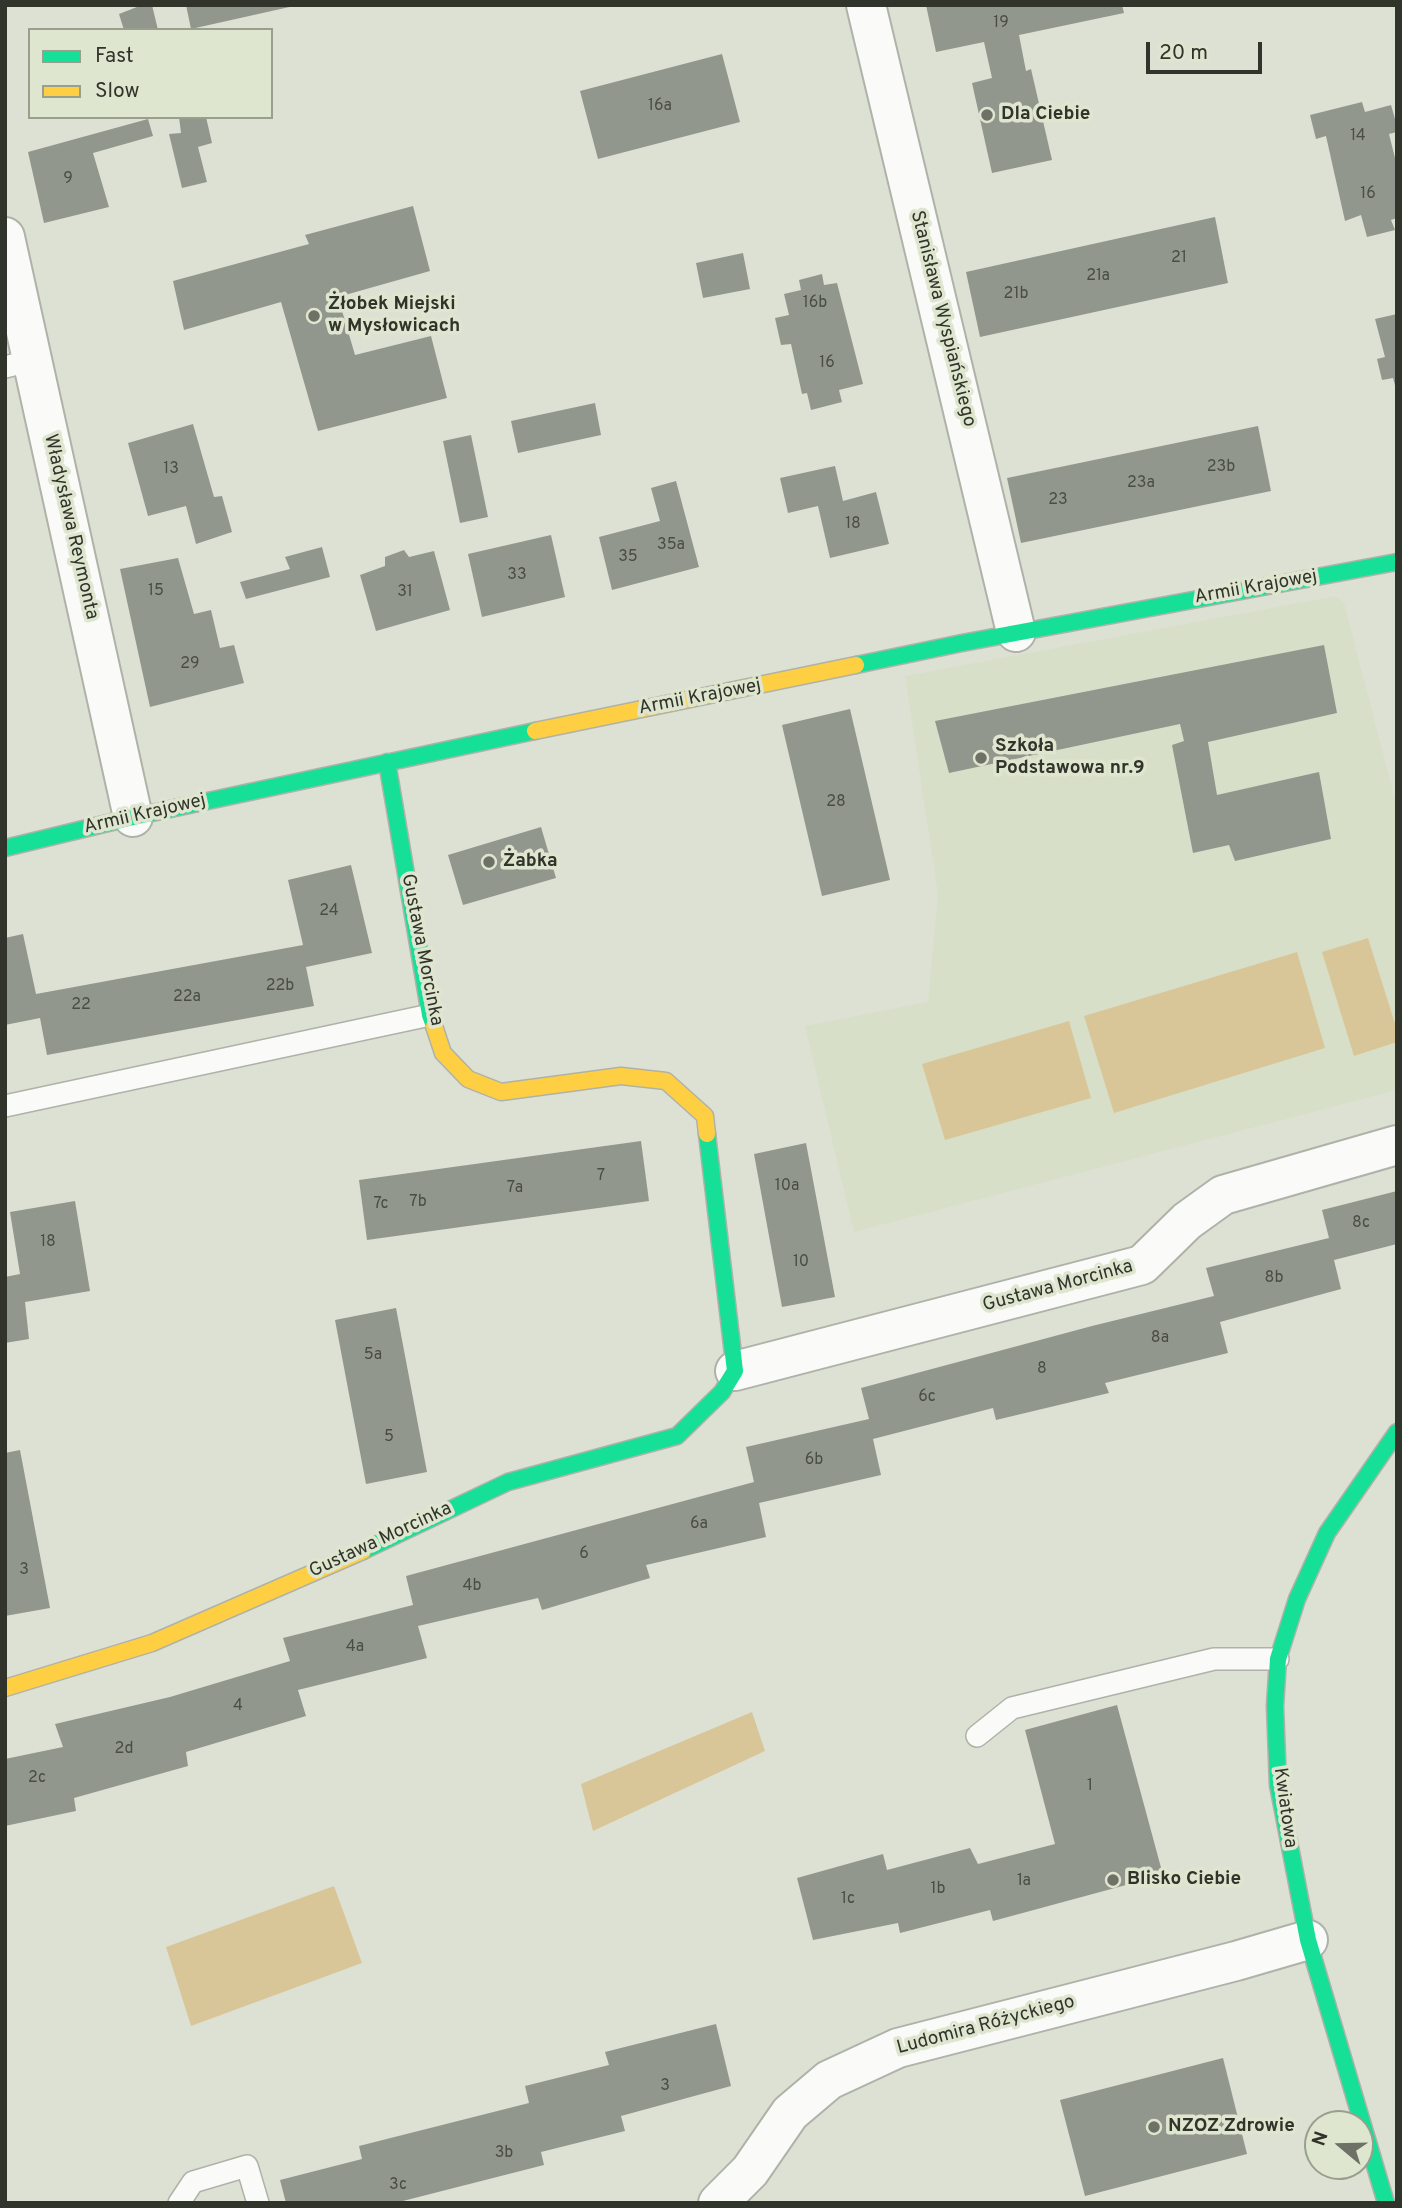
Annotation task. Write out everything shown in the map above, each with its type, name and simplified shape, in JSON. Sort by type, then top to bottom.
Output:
[{"type":"street","name":"Stanisława Wyspiańskiego","points":[[866,5],[1016,632]]},
{"type":"street","name":"Władysława Reymonta","points":[[5,237],[19,363],[133,817]]},
{"type":"street","name":"Armii Krajowej","points":[[5,848],[133,817],[387,762],[1016,632],[1397,562]]},
{"type":"street","name":"Gustawa Morcinka","points":[[5,1688],[152,1643],[385,1541],[508,1482],[677,1436],[722,1392],[735,1371],[705,1116],[666,1082],[621,1076],[501,1092],[468,1079],[443,1053],[430,1015],[387,762]]},
{"type":"street","name":"Gustawa Morcinka","points":[[735,1371],[1142,1265],[1187,1222],[1223,1195],[1397,1145]]},
{"type":"street","name":"Kwiatowa","points":[[1386,2203],[1308,1940],[1278,1785],[1275,1706],[1278,1659],[1297,1599],[1327,1533],[1397,1432]]},
{"type":"street","name":"Ludomira Różyckiego","points":[[718,2203],[750,2171],[790,2113],[829,2080],[898,2048],[1308,1940]]},
{"type":"lane","points":[[5,1106],[430,1015]]},
{"type":"lane","points":[[977,1736],[1012,1708],[1213,1659],[1278,1659]]},
{"type":"lane","points":[[178,2203],[193,2182],[247,2166],[258,2203]]},
{"type":"shaded area","points":[[1336,596],[1344,603],[1397,807],[1397,1090],[854,1232],[805,1026],[928,1002],[938,894],[905,676]]},
{"type":"shaded area","points":[[1368,938],[1397,1030],[1397,1042],[1354,1056],[1322,952]]},
{"type":"shaded area","points":[[1297,952],[1325,1048],[1114,1113],[1084,1016]]},
{"type":"shaded area","points":[[1069,1021],[1091,1098],[945,1140],[922,1064]]},
{"type":"shaded area","points":[[752,1712],[765,1751],[593,1831],[581,1784]]},
{"type":"shaded area","points":[[334,1886],[362,1963],[191,2026],[166,1947]]},
{"type":"building","points":[[142,5],[152,5],[158,28],[123,28],[119,14]]},
{"type":"building","points":[[186,5],[294,5],[195,28],[191,28]]},
{"type":"building","points":[[926,5],[1122,5],[1124,13],[1019,35],[1026,71],[1031,69],[1052,160],[992,173],[972,83],[992,78],[984,42],[936,52]]},
{"type":"building","points":[[722,54],[740,122],[598,159],[580,91]]},
{"type":"building","points":[[1362,102],[1365,112],[1391,105],[1397,126],[1397,132],[1389,134],[1397,166],[1397,218],[1391,220],[1395,230],[1367,237],[1361,215],[1345,221],[1326,136],[1316,139],[1310,115]]},
{"type":"building","points":[[148,119],[153,136],[93,153],[109,207],[44,223],[28,152]]},
{"type":"building","points":[[179,119],[206,119],[212,143],[198,147],[207,182],[182,188],[169,134],[181,133]]},
{"type":"building","name":"Żłobek Miejski w Mysłowicach","points":[[413,206],[430,271],[338,297],[355,355],[431,336],[447,398],[318,431],[281,302],[184,330],[173,281],[309,244],[305,235]]},
{"type":"building","points":[[1215,217],[1228,283],[980,337],[966,272]]},
{"type":"building","points":[[743,253],[750,289],[703,298],[696,263]]},
{"type":"building","points":[[822,274],[824,285],[837,283],[863,384],[839,390],[842,402],[811,410],[807,393],[802,394],[791,344],[781,345],[775,318],[789,315],[784,294],[801,290],[799,280]]},
{"type":"building","points":[[1397,314],[1396,389],[1393,378],[1382,380],[1377,359],[1385,357],[1375,319]]},
{"type":"building","points":[[595,403],[601,435],[518,453],[511,421]]},
{"type":"building","points":[[193,424],[214,497],[222,496],[232,532],[196,544],[186,506],[148,516],[128,443]]},
{"type":"building","points":[[1258,426],[1271,491],[1021,543],[1007,478]]},
{"type":"building","points":[[471,435],[488,517],[460,523],[443,441]]},
{"type":"building","points":[[835,466],[843,501],[876,492],[889,544],[830,558],[818,506],[788,513],[780,478]]},
{"type":"building","points":[[676,481],[699,567],[612,590],[599,537],[660,521],[651,488]]},
{"type":"building","points":[[551,535],[565,597],[482,617],[468,554]]},
{"type":"building","points":[[322,547],[330,577],[246,599],[240,582],[290,569],[285,557]]},
{"type":"building","points":[[404,550],[409,557],[434,551],[450,610],[376,631],[360,575],[385,566],[385,557]]},
{"type":"building","points":[[178,558],[194,614],[211,610],[220,648],[234,645],[244,683],[150,707],[120,569]]},
{"type":"building","name":"Szkoła Podstawowa nr.9","points":[[1324,645],[1337,713],[1208,742],[1217,795],[1319,772],[1331,839],[1235,861],[1229,845],[1193,853],[1172,745],[1184,741],[1180,724],[949,773],[935,721]]},
{"type":"building","points":[[850,709],[890,880],[822,896],[782,725]]},
{"type":"building","points":[[541,827],[556,878],[463,905],[448,855]]},
{"type":"building","points":[[351,865],[372,953],[306,967],[314,1006],[47,1055],[40,1018],[5,1025],[5,938],[23,934],[36,994],[303,945],[288,880]]},
{"type":"building","points":[[641,1141],[649,1201],[367,1240],[359,1180]]},
{"type":"building","points":[[806,1143],[835,1297],[782,1307],[754,1154]]},
{"type":"building","points":[[1397,1191],[1397,1244],[1334,1260],[1341,1289],[1220,1322],[1228,1353],[1105,1383],[1109,1393],[996,1420],[993,1408],[873,1439],[881,1475],[759,1503],[766,1537],[646,1565],[650,1578],[542,1610],[538,1598],[418,1626],[427,1658],[298,1690],[306,1716],[186,1752],[188,1766],[74,1798],[76,1811],[5,1826],[5,1759],[63,1747],[55,1724],[170,1697],[290,1661],[283,1638],[413,1605],[406,1576],[754,1482],[746,1447],[869,1419],[861,1388],[1214,1296],[1206,1268],[1329,1238],[1322,1210]]},
{"type":"building","points":[[75,1201],[90,1291],[25,1302],[29,1339],[5,1343],[5,1277],[20,1274],[10,1212]]},
{"type":"building","points":[[396,1308],[427,1472],[366,1484],[335,1320]]},
{"type":"building","points":[[20,1450],[50,1608],[5,1616],[5,1453]]},
{"type":"building","points":[[1117,1705],[1163,1875],[993,1921],[990,1910],[900,1933],[898,1923],[813,1940],[797,1878],[883,1854],[887,1870],[970,1848],[978,1864],[1055,1844],[1025,1730]]},
{"type":"building","points":[[716,2024],[731,2086],[621,2116],[625,2131],[541,2152],[544,2165],[395,2203],[286,2203],[280,2180],[362,2159],[359,2146],[529,2103],[525,2086],[609,2065],[605,2052]]},
{"type":"building","name":"NZOZ Zdrowie","points":[[1223,2058],[1247,2154],[1085,2196],[1060,2100]]},
{"type":"traffic: fast","points":[[856,665],[1397,562]]},
{"type":"traffic: fast","points":[[5,848],[133,817],[535,731]]},
{"type":"traffic: fast","points":[[387,762],[434,1026]]},
{"type":"traffic: fast","points":[[363,1551],[508,1482],[677,1436],[722,1392],[735,1371],[707,1134]]},
{"type":"traffic: fast","points":[[1386,2203],[1308,1940],[1278,1785],[1275,1706],[1278,1659],[1297,1599],[1327,1533],[1397,1432]]},
{"type":"traffic: slow","points":[[535,731],[856,665]]},
{"type":"traffic: slow","points":[[434,1026],[443,1053],[468,1079],[501,1092],[621,1076],[666,1081],[705,1116],[707,1134]]},
{"type":"traffic: slow","points":[[5,1688],[152,1643],[363,1551]]},
{"type":"place","name":"Dla Ciebie","points":[[987,115]]},
{"type":"place","name":"Żłobek Miejski w Mysłowicach","points":[[314,316]]},
{"type":"place","name":"Szkoła Podstawowa nr.9","points":[[981,758]]},
{"type":"place","name":"Żabka","points":[[489,862]]},
{"type":"place","name":"Blisko Ciebie","points":[[1113,1880]]},
{"type":"place","name":"NZOZ Zdrowie","points":[[1154,2127]]}]
